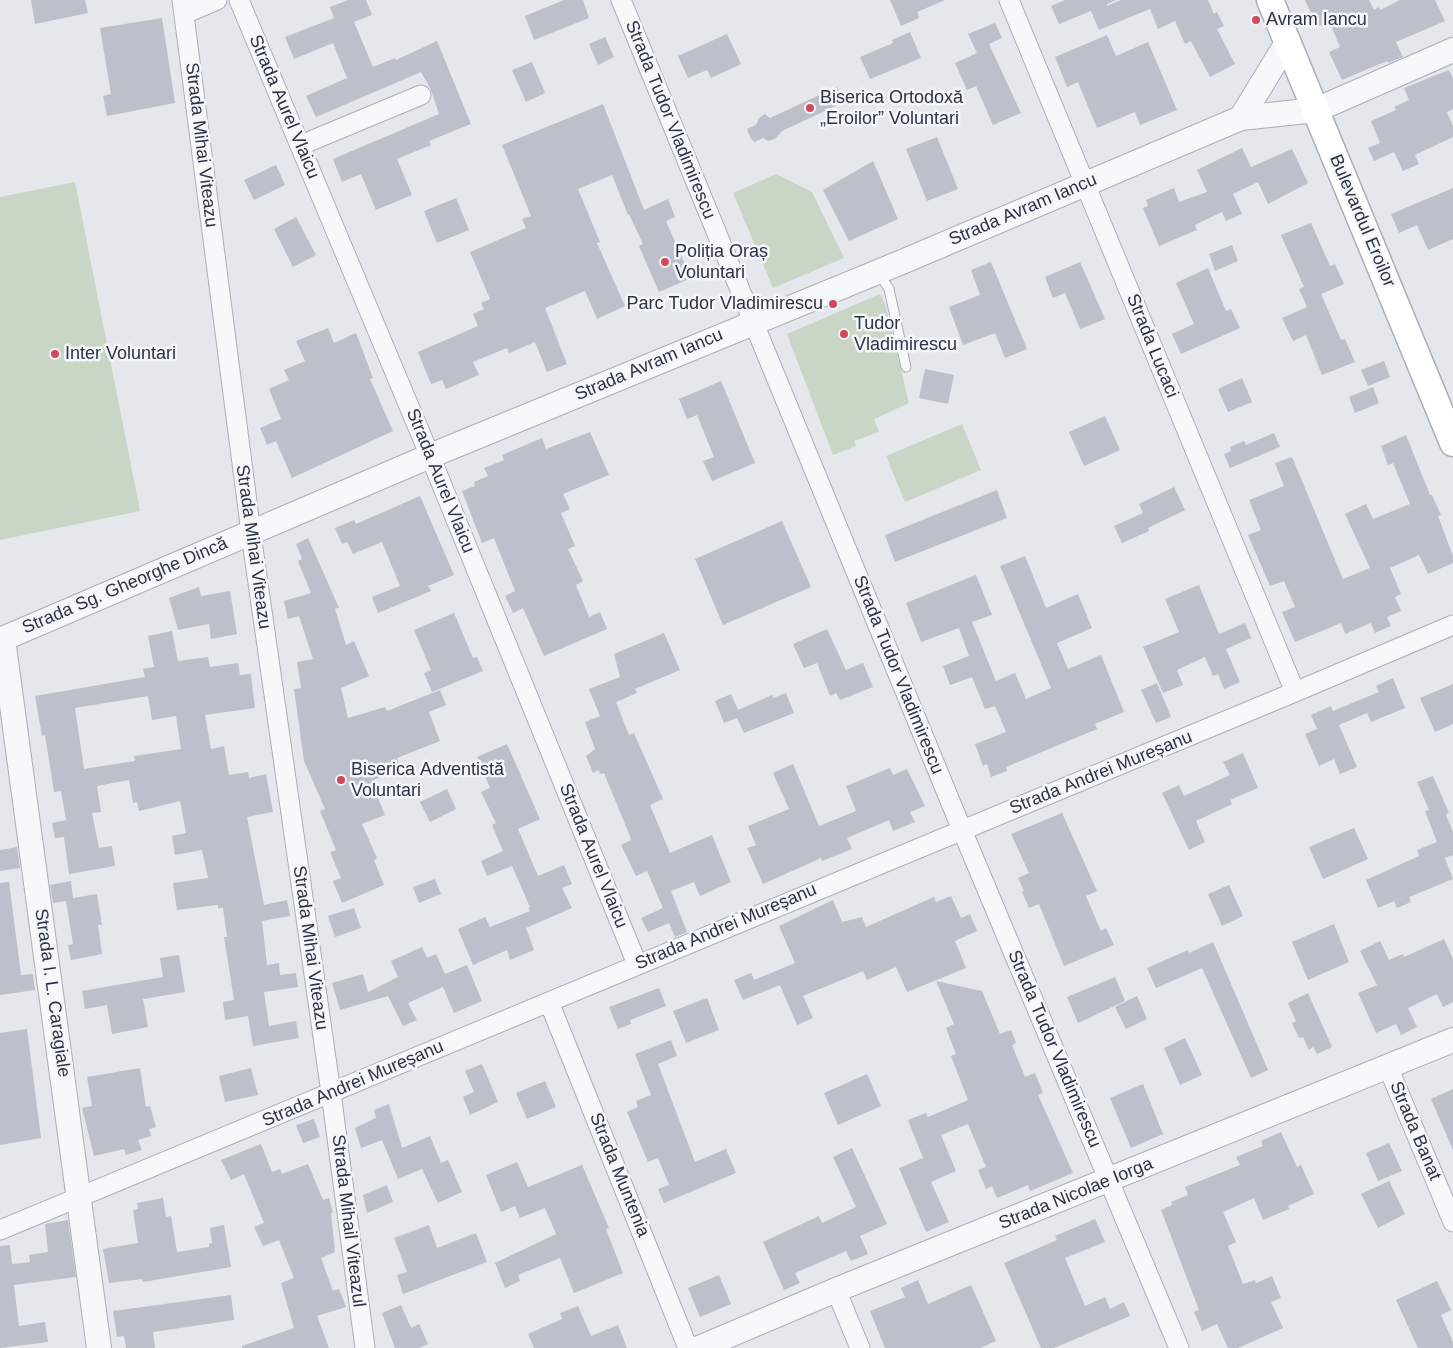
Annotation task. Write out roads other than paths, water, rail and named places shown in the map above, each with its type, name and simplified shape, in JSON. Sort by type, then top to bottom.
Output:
[{"type":"main road","name":"Bulevardul Eroilor","points":[[1270,0],[1453,443]]},
{"type":"street","points":[[183,7],[217,0]]},
{"type":"street","name":"Strada Aurel Vlaicu","points":[[239,0],[430,456],[637,964]]},
{"type":"street","name":"Strada Tudor Vladimirescu","points":[[621,0],[962,830],[1180,1348]]},
{"type":"street","name":"Strada Lucaci","points":[[1009,0],[1295,692]]},
{"type":"street","name":"Strada Mihai Viteazu","points":[[183,7],[251,533],[331,1093]]},
{"type":"street","points":[[1241,118],[1288,41]]},
{"type":"street","name":"Strada Avram Iancu","points":[[251,533],[430,456],[1241,118],[1316,110],[1453,50]]},
{"type":"street","points":[[301,145],[421,95]]},
{"type":"street","name":"Strada Sg. Gheorghe Dincă","points":[[2,640],[251,533]]},
{"type":"street","name":"Strada Andrei Mureșanu","points":[[0,1230],[1295,692],[1453,624]]},
{"type":"street","name":"Strada I. L. Caragiale","points":[[2,640],[80,1198],[99,1348]]},
{"type":"street","name":"Strada Muntenia","points":[[549,1002],[688,1348]]},
{"type":"street","name":"Strada Nicolae Iorga","points":[[699,1348],[836,1290],[1453,1040]]},
{"type":"street","name":"Strada Banat","points":[[1388,1067],[1453,1222]]},
{"type":"street","name":"Strada Mihail Viteazul","points":[[331,1093],[364,1348]]},
{"type":"street","points":[[836,1290],[860,1348]]},
{"type":"lane","points":[[877,271],[889,289],[906,367]]},
{"type":"place","name":"Avram Iancu","points":[[1256,20]]},
{"type":"place","name":"Biserica Ortodoxă „Eroilor” Voluntari","points":[[810,108]]},
{"type":"place","name":"Poliția Oraș Voluntari","points":[[665,262]]},
{"type":"place","name":"Parc Tudor Vladimirescu","points":[[833,304]]},
{"type":"place","name":"Tudor Vladimirescu","points":[[844,334]]},
{"type":"place","name":"Inter Voluntari","points":[[55,354]]},
{"type":"place","name":"Biserica Adventistă Voluntari","points":[[341,780]]}]
